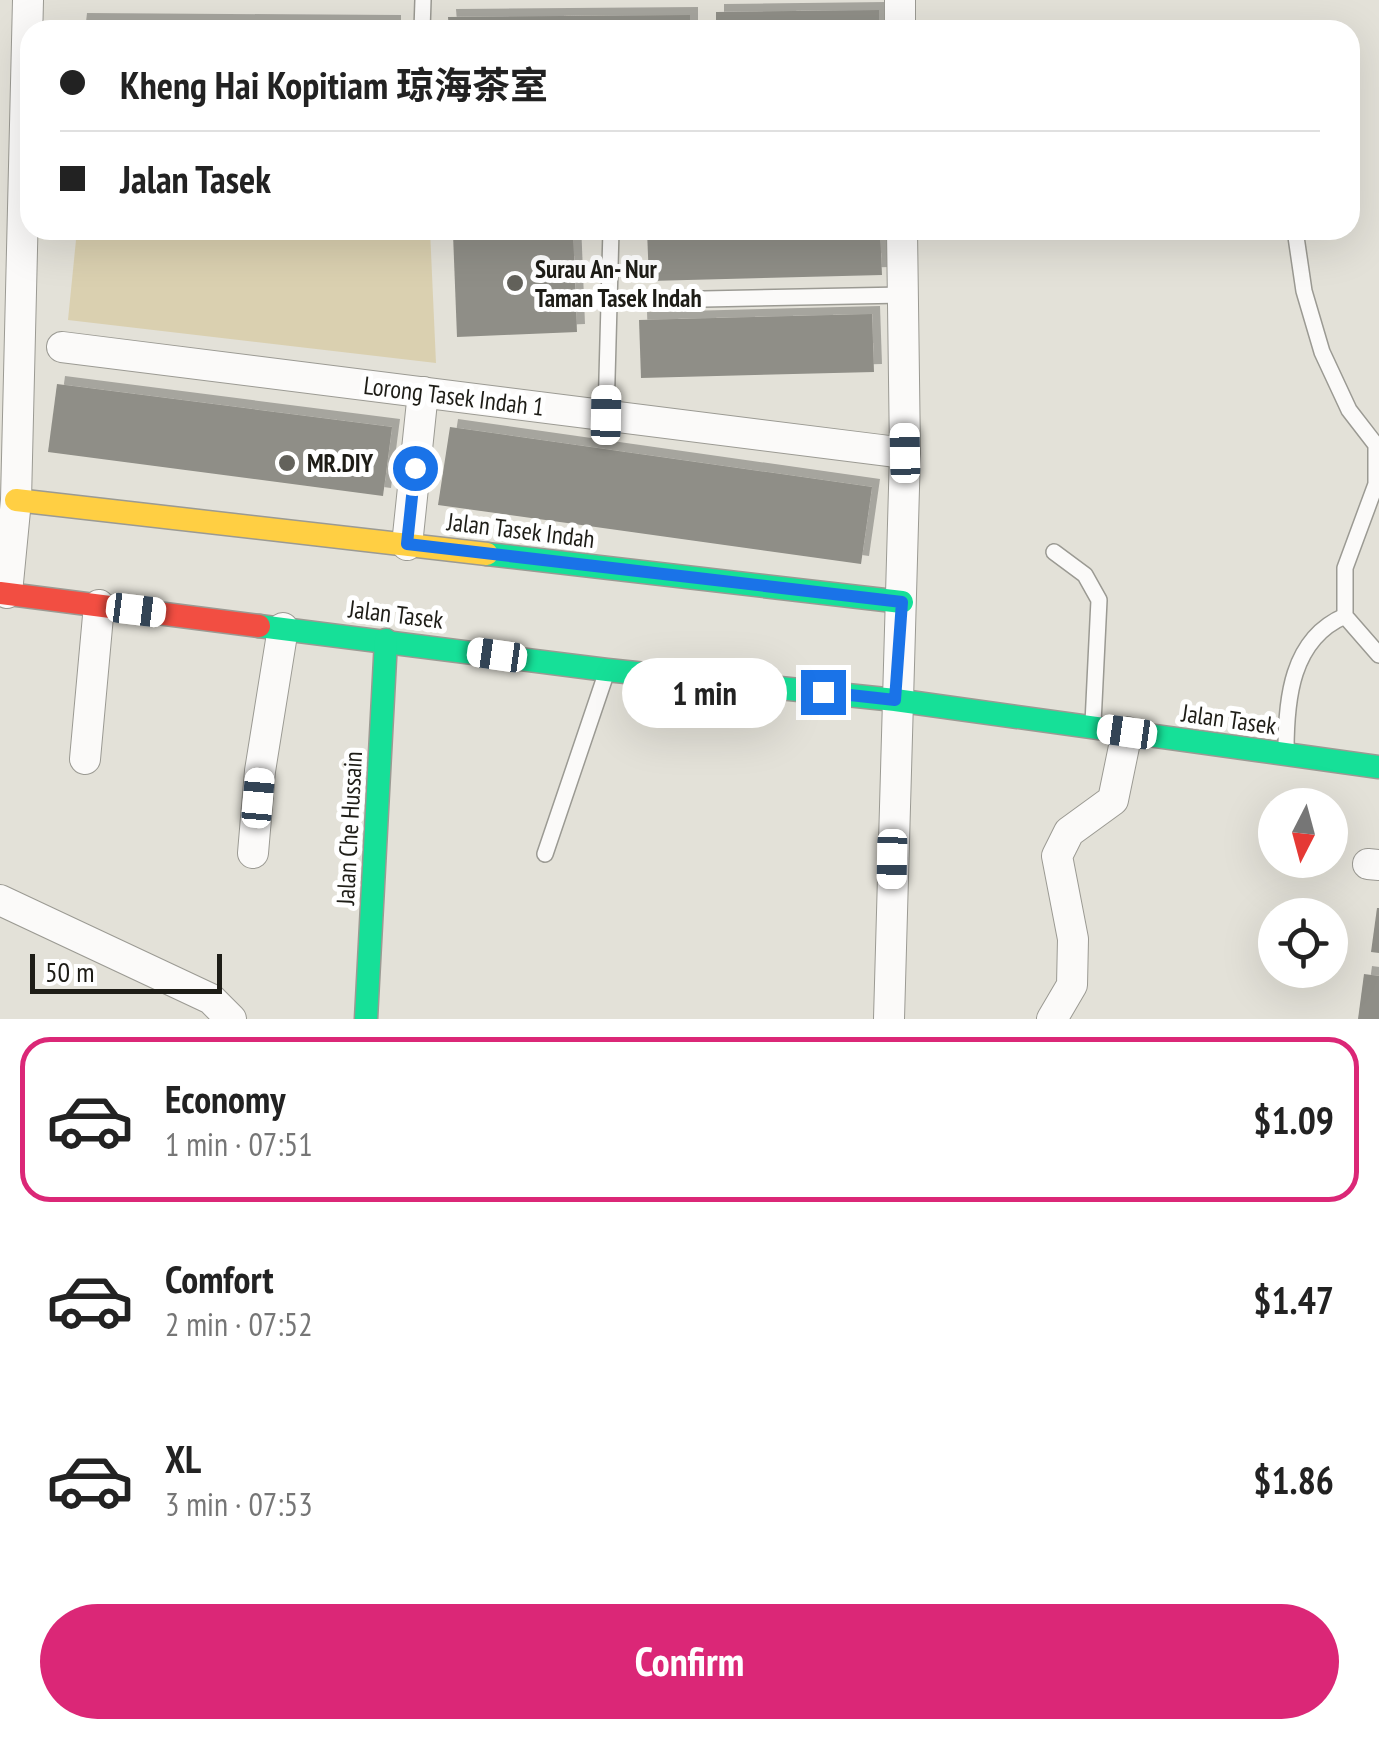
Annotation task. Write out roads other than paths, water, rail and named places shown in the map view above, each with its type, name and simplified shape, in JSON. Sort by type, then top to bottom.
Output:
[{"type":"main road","name":"Jalan Tasek Indah","points":[[16,500],[902,602]]},
{"type":"main road","name":"Jalan Tasek","points":[[3,593],[607,670],[895,700],[1379,768]]},
{"type":"main road","name":"Jalan Che Hussain","points":[[366,1019],[386,640]]},
{"type":"street","points":[[3,593],[16,500],[22,240]]},
{"type":"street","points":[[888,1019],[905,453],[902,240]]},
{"type":"street","name":"Lorong Tasek Indah 1","points":[[62,346],[905,453]]},
{"type":"street","points":[[407,544],[423,392]]},
{"type":"street","points":[[85,759],[99,605]]},
{"type":"street","points":[[252,853],[260,771],[283,628]]},
{"type":"street","points":[[1052,1019],[1072,985],[1073,940],[1057,856],[1069,832],[1113,800],[1127,732]]},
{"type":"street","points":[[0,900],[212,999],[231,1019]]},
{"type":"lane","points":[[606,415],[610,240]]},
{"type":"lane","points":[[1296,240],[1304,291],[1322,352],[1348,410],[1376,445],[1376,484],[1345,568],[1344,616],[1379,655]]},
{"type":"lane","points":[[608,301],[903,295]]},
{"type":"lane","points":[[1054,552],[1086,575],[1099,600],[1093,727]]},
{"type":"lane","points":[[1286,755],[1286,695],[1308,646],[1330,622],[1344,616]]},
{"type":"lane","points":[[545,854],[607,670]]},
{"type":"place","name":"Surau An- Nur Taman Tasek Indah","points":[[515,283]]},
{"type":"place","name":"MR.DIY","points":[[287,463]]}]
